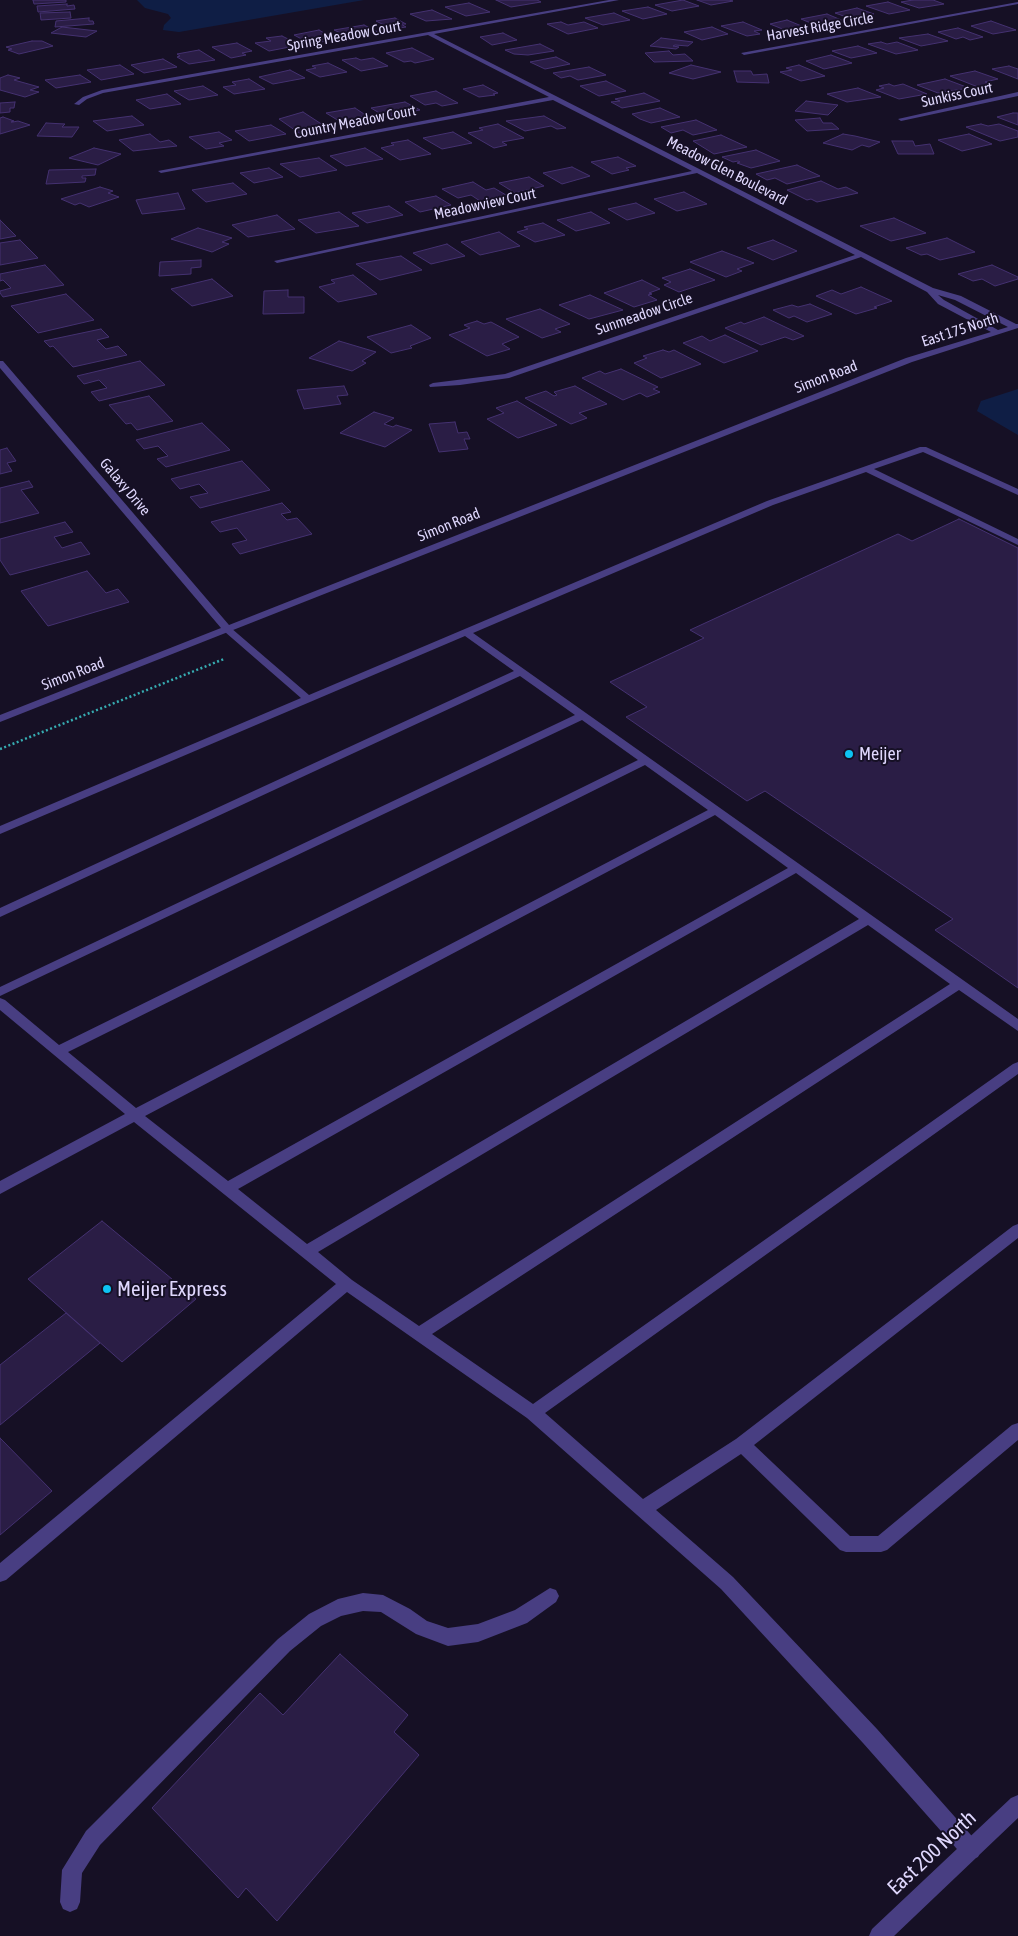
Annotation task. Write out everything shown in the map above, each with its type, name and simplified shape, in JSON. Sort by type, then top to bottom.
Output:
[{"type":"street","name":"Spring Meadow Court","points":[[77,104],[85,98],[102,92],[618,0]]},
{"type":"street","name":"Harvest Ridge Circle","points":[[744,53],[1018,3]]},
{"type":"street","name":"Meadow Glen Boulevard","points":[[429,34],[930,290],[958,298],[1016,326]]},
{"type":"street","name":"Sunkiss Court","points":[[901,119],[1018,94]]},
{"type":"street","name":"Country Meadow Court","points":[[161,171],[554,98]]},
{"type":"street","name":"Meadowview Court","points":[[277,262],[699,171]]},
{"type":"street","name":"Sunmeadow Circle","points":[[432,385],[506,376],[860,255]]},
{"type":"street","points":[[930,290],[940,302],[996,332]]},
{"type":"street","name":"East 175 North","points":[[909,360],[1016,326]]},
{"type":"street","name":"Simon Road","points":[[0,719],[909,360]]},
{"type":"street","name":"Galaxy Drive","points":[[0,364],[228,630],[307,698]]},
{"type":"street","points":[[0,830],[770,503],[923,449],[1018,492]]},
{"type":"street","points":[[866,469],[1018,542]]},
{"type":"street","points":[[466,632],[1018,1026]]},
{"type":"street","points":[[0,913],[522,671]]},
{"type":"street","points":[[0,992],[583,715]]},
{"type":"street","points":[[58,1051],[646,760]]},
{"type":"street","points":[[0,1188],[135,1115],[716,810]]},
{"type":"street","points":[[227,1188],[797,868]]},
{"type":"street","points":[[307,1251],[868,919]]},
{"type":"street","points":[[418,1335],[959,984]]},
{"type":"street","points":[[0,1003],[135,1115],[347,1284],[533,1413],[727,1582],[870,1736],[971,1850]]},
{"type":"street","points":[[533,1413],[1018,1067]]},
{"type":"street","points":[[642,1508],[742,1444],[1018,1230]]},
{"type":"street","points":[[0,1574],[347,1284]]},
{"type":"street","points":[[742,1444],[846,1544],[881,1544],[1018,1430]]},
{"type":"street","points":[[70,1902],[72,1870],[93,1838],[284,1644],[316,1620],[338,1608],[363,1602],[383,1604],[404,1615],[422,1628],[448,1637],[478,1633],[521,1617],[550,1596]]},
{"type":"street","name":"East 200 North","points":[[879,1936],[1018,1805]]},
{"type":"path","points":[[0,749],[176,678]]},
{"type":"water","points":[[137,0],[364,0],[179,32],[163,30],[164,25],[171,18],[168,14],[145,8]]},
{"type":"water","points":[[1018,389],[1018,435],[977,411],[981,401]]},
{"type":"building","points":[[33,0],[66,0],[66,2],[34,4]]},
{"type":"building","points":[[496,0],[537,0],[541,2],[511,7]]},
{"type":"building","points":[[683,0],[699,6],[672,11],[655,5]]},
{"type":"building","points":[[697,0],[729,0],[733,1],[711,5]]},
{"type":"building","points":[[933,0],[944,4],[919,8],[901,2]]},
{"type":"building","points":[[888,2],[910,10],[889,14],[866,6]]},
{"type":"building","points":[[469,3],[490,12],[466,16],[445,7]]},
{"type":"building","points":[[67,4],[67,6],[74,5],[75,9],[38,12],[37,6]]},
{"type":"building","points":[[648,7],[667,14],[643,19],[622,11]]},
{"type":"building","points":[[857,8],[874,14],[860,15],[868,18],[855,20],[835,13]]},
{"type":"building","points":[[432,10],[452,19],[426,21],[410,14]]},
{"type":"building","points":[[70,12],[71,18],[41,20],[40,13]]},
{"type":"building","points":[[614,13],[630,20],[603,25],[585,18]]},
{"type":"building","points":[[827,14],[846,22],[818,26],[801,19]]},
{"type":"building","points":[[89,18],[89,21],[93,21],[94,24],[55,27],[56,21]]},
{"type":"building","points":[[395,18],[406,24],[401,24],[406,27],[392,29],[376,21]]},
{"type":"building","points":[[787,20],[804,27],[798,28],[802,30],[790,32],[770,24]]},
{"type":"building","points":[[991,21],[1016,30],[993,34],[971,26]]},
{"type":"building","points":[[561,22],[568,25],[584,22],[598,28],[568,34],[547,24]]},
{"type":"building","points":[[743,22],[762,30],[754,31],[760,34],[747,36],[721,26]]},
{"type":"building","points":[[364,25],[378,32],[347,36],[334,30]]},
{"type":"building","points":[[62,27],[97,31],[86,37],[51,33]]},
{"type":"building","points":[[712,27],[728,34],[702,40],[684,32]]},
{"type":"building","points":[[958,28],[983,37],[970,40],[963,37],[956,39],[938,32]]},
{"type":"building","points":[[319,30],[331,37],[321,39],[326,41],[311,44],[294,35]]},
{"type":"building","points":[[503,33],[517,40],[492,45],[480,37]]},
{"type":"building","points":[[928,34],[948,41],[921,46],[899,38]]},
{"type":"building","points":[[282,36],[300,45],[269,51],[255,43],[271,41],[266,38]]},
{"type":"building","points":[[661,38],[693,42],[688,46],[673,46],[679,47],[676,49],[650,46]]},
{"type":"building","points":[[32,41],[42,41],[53,46],[19,54],[8,50],[12,49],[6,47]]},
{"type":"building","points":[[881,42],[887,44],[897,42],[918,50],[896,54],[868,44]]},
{"type":"building","points":[[237,43],[252,51],[242,53],[246,55],[231,58],[212,47]]},
{"type":"building","points":[[540,44],[554,51],[528,55],[514,54],[505,50]]},
{"type":"building","points":[[858,46],[877,53],[851,58],[832,51]]},
{"type":"building","points":[[412,48],[434,59],[415,63],[411,61],[404,62],[386,53]]},
{"type":"building","points":[[199,50],[215,60],[189,64],[177,57],[180,56],[177,54]]},
{"type":"building","points":[[669,51],[673,55],[685,54],[693,61],[654,62],[645,53]]},
{"type":"building","points":[[831,55],[852,63],[824,69],[806,61]]},
{"type":"building","points":[[556,57],[570,64],[545,69],[530,62]]},
{"type":"building","points":[[356,58],[361,60],[373,58],[388,66],[361,71],[342,60]]},
{"type":"building","points":[[163,59],[177,67],[144,73],[131,65]]},
{"type":"building","points":[[328,63],[347,72],[320,77],[306,70],[316,68],[312,66]]},
{"type":"building","points":[[120,65],[134,74],[101,80],[87,70]]},
{"type":"building","points":[[691,65],[721,72],[693,79],[669,73]]},
{"type":"building","points":[[799,65],[825,76],[801,81],[780,72],[792,70],[786,68]]},
{"type":"building","points":[[1009,66],[1018,69],[1018,79],[992,69]]},
{"type":"building","points":[[589,67],[606,75],[578,80],[570,76],[561,78],[553,73]]},
{"type":"building","points":[[290,70],[305,78],[273,84],[259,77]]},
{"type":"building","points":[[734,71],[751,71],[753,75],[767,74],[769,83],[737,82]]},
{"type":"building","points":[[975,71],[998,79],[985,82],[992,84],[978,87],[950,76]]},
{"type":"building","points":[[8,75],[20,78],[14,80],[39,87],[30,90],[39,92],[25,97],[0,90],[0,78]]},
{"type":"building","points":[[80,75],[91,82],[56,88],[45,80]]},
{"type":"building","points":[[249,79],[265,89],[234,94],[223,87],[236,85],[232,82]]},
{"type":"building","points":[[945,79],[969,88],[938,93],[917,85]]},
{"type":"building","points":[[606,81],[626,91],[599,96],[580,86]]},
{"type":"building","points":[[889,84],[894,86],[903,84],[927,94],[899,99],[876,90],[884,88],[879,86]]},
{"type":"building","points":[[483,85],[498,93],[479,97],[463,89]]},
{"type":"building","points":[[203,86],[218,95],[189,100],[174,91]]},
{"type":"building","points":[[858,88],[881,97],[847,102],[827,94]]},
{"type":"building","points":[[436,91],[458,103],[442,106],[436,103],[425,105],[410,96]]},
{"type":"building","points":[[644,93],[660,101],[622,108],[611,102],[620,101],[615,99]]},
{"type":"building","points":[[167,94],[181,104],[150,109],[136,100]]},
{"type":"building","points":[[806,101],[838,105],[828,115],[795,111]]},
{"type":"building","points":[[15,102],[14,108],[10,108],[10,112],[0,113],[0,103]]},
{"type":"building","points":[[405,102],[420,110],[386,117],[371,108]]},
{"type":"building","points":[[355,108],[367,116],[359,117],[365,120],[344,124],[326,113]]},
{"type":"building","points":[[660,108],[680,117],[651,123],[632,114]]},
{"type":"building","points":[[303,112],[323,125],[312,127],[317,129],[299,133],[279,119]]},
{"type":"building","points":[[1018,113],[1018,125],[997,117]]},
{"type":"building","points":[[132,116],[144,125],[107,131],[93,121]]},
{"type":"building","points":[[544,116],[566,128],[557,129],[551,126],[525,131],[506,121]]},
{"type":"building","points":[[3,117],[14,121],[11,122],[18,121],[30,125],[0,134],[0,118]]},
{"type":"building","points":[[820,118],[823,123],[832,123],[839,129],[807,131],[795,120]]},
{"type":"building","points":[[696,120],[717,130],[693,135],[683,130],[671,133],[661,127]]},
{"type":"building","points":[[46,123],[65,124],[62,127],[79,127],[72,137],[37,136]]},
{"type":"building","points":[[498,124],[524,138],[502,142],[507,145],[494,148],[468,133],[483,130],[479,128]]},
{"type":"building","points":[[981,124],[988,126],[999,124],[1018,131],[1018,137],[1000,141],[966,127]]},
{"type":"building","points":[[271,125],[286,134],[249,141],[235,131]]},
{"type":"building","points":[[219,132],[232,140],[219,143],[224,146],[206,149],[189,137]]},
{"type":"building","points":[[453,132],[472,143],[442,149],[423,138]]},
{"type":"building","points":[[150,134],[160,142],[169,140],[177,146],[133,151],[119,140]]},
{"type":"building","points":[[843,134],[880,142],[869,147],[862,145],[852,150],[823,143]]},
{"type":"building","points":[[969,134],[992,144],[962,151],[938,140]]},
{"type":"building","points":[[721,135],[747,147],[714,154],[693,141]]},
{"type":"building","points":[[408,140],[431,154],[400,160],[381,148],[394,145],[391,143]]},
{"type":"building","points":[[892,141],[913,141],[915,146],[930,144],[934,154],[898,154]]},
{"type":"building","points":[[94,148],[121,154],[98,165],[69,158]]},
{"type":"building","points":[[365,148],[383,159],[346,166],[330,156]]},
{"type":"building","points":[[756,150],[780,161],[751,168],[737,163],[740,162],[738,161],[733,162],[722,157]]},
{"type":"building","points":[[618,157],[636,166],[626,168],[629,170],[612,174],[591,162]]},
{"type":"building","points":[[319,158],[337,170],[300,177],[280,164]]},
{"type":"building","points":[[797,165],[820,176],[787,184],[775,178],[767,180],[756,174]]},
{"type":"building","points":[[572,167],[590,176],[562,184],[543,173]]},
{"type":"building","points":[[269,168],[283,177],[254,183],[240,173]]},
{"type":"building","points":[[96,169],[95,175],[82,176],[82,178],[86,178],[85,182],[46,184],[49,170]]},
{"type":"building","points":[[529,177],[544,186],[515,193],[499,183]]},
{"type":"building","points":[[821,181],[838,189],[846,187],[858,193],[817,202],[811,199],[807,200],[787,190]]},
{"type":"building","points":[[473,182],[486,190],[494,188],[506,195],[480,201],[471,195],[458,198],[442,189]]},
{"type":"building","points":[[233,183],[247,194],[206,202],[192,190]]},
{"type":"building","points":[[100,187],[113,191],[108,193],[119,197],[89,207],[80,203],[75,205],[61,199]]},
{"type":"building","points":[[684,192],[707,204],[677,211],[654,199]]},
{"type":"building","points":[[178,193],[185,209],[142,214],[136,200]]},
{"type":"building","points":[[436,196],[451,205],[420,212],[405,202]]},
{"type":"building","points":[[636,203],[655,213],[627,220],[608,209]]},
{"type":"building","points":[[389,206],[403,215],[367,223],[352,213]]},
{"type":"building","points":[[339,212],[359,226],[316,233],[298,220]]},
{"type":"building","points":[[591,212],[610,223],[576,231],[557,220]]},
{"type":"building","points":[[277,215],[295,229],[248,237],[232,225]]},
{"type":"building","points":[[894,218],[926,233],[891,241],[860,226]]},
{"type":"building","points":[[0,220],[16,236],[0,239]]},
{"type":"building","points":[[543,223],[565,235],[535,242],[517,232],[528,229],[524,227]]},
{"type":"building","points":[[198,228],[232,238],[222,242],[229,244],[212,252],[171,239]]},
{"type":"building","points":[[499,232],[520,246],[480,255],[461,242]]},
{"type":"building","points":[[947,238],[975,252],[940,260],[927,254],[921,255],[906,248]]},
{"type":"building","points":[[20,240],[38,258],[0,265],[0,243]]},
{"type":"building","points":[[773,240],[797,251],[773,260],[747,248]]},
{"type":"building","points":[[447,244],[465,256],[431,264],[413,253]]},
{"type":"building","points":[[722,251],[754,263],[737,269],[742,271],[726,277],[690,262]]},
{"type":"building","points":[[401,256],[422,270],[380,280],[356,264]]},
{"type":"building","points":[[201,260],[201,267],[191,268],[191,274],[159,276],[160,262]]},
{"type":"building","points":[[45,265],[64,285],[3,297],[0,293],[0,291],[11,288],[3,280],[0,281],[0,274]]},
{"type":"building","points":[[992,265],[1018,277],[1018,279],[995,286],[982,279],[973,281],[958,274]]},
{"type":"building","points":[[690,269],[715,280],[679,292],[664,285],[671,282],[662,278]]},
{"type":"building","points":[[353,275],[377,294],[338,302],[319,287],[335,283],[331,280]]},
{"type":"building","points":[[212,279],[233,296],[192,306],[171,289]]},
{"type":"building","points":[[642,280],[660,289],[648,295],[657,300],[634,307],[604,293]]},
{"type":"building","points":[[861,287],[892,301],[856,314],[816,296],[832,290],[841,294]]},
{"type":"building","points":[[288,290],[288,297],[304,297],[304,313],[263,314],[264,291]]},
{"type":"building","points":[[66,294],[94,320],[38,333],[11,306]]},
{"type":"building","points":[[590,295],[623,310],[589,319],[559,305]]},
{"type":"building","points":[[810,304],[832,314],[807,322],[794,316],[789,318],[773,310],[792,305],[798,307]]},
{"type":"building","points":[[540,309],[570,324],[555,329],[561,332],[542,338],[506,319]]},
{"type":"building","points":[[764,317],[804,336],[793,340],[785,337],[761,345],[725,328]]},
{"type":"building","points":[[477,321],[484,324],[491,322],[519,337],[502,344],[510,349],[487,356],[449,335],[470,328],[464,325]]},
{"type":"building","points":[[411,325],[431,338],[410,346],[412,348],[391,353],[367,337]]},
{"type":"building","points":[[101,329],[109,337],[97,340],[106,349],[118,346],[127,355],[73,367],[53,346],[50,347],[44,341]]},
{"type":"building","points":[[725,335],[758,351],[724,363],[683,343],[702,336],[710,341]]},
{"type":"building","points":[[339,341],[376,352],[362,361],[366,363],[352,371],[309,358]]},
{"type":"building","points":[[663,350],[669,352],[674,350],[701,364],[661,378],[634,363],[647,358],[643,356]]},
{"type":"building","points":[[140,361],[165,385],[99,401],[91,392],[107,388],[99,380],[84,384],[77,376]]},
{"type":"building","points":[[621,369],[658,387],[653,389],[660,392],[647,397],[640,393],[623,400],[582,378],[600,371],[605,374]]},
{"type":"building","points":[[344,386],[348,395],[337,396],[341,404],[304,409],[297,390]]},
{"type":"building","points":[[575,386],[607,404],[579,413],[587,418],[571,424],[525,398],[546,391],[554,396],[557,395],[554,392]]},
{"type":"building","points":[[149,396],[173,421],[137,430],[131,423],[126,424],[109,405]]},
{"type":"building","points":[[517,401],[557,425],[518,438],[487,419],[504,413],[496,408]]},
{"type":"building","points":[[374,412],[394,418],[384,424],[393,427],[396,425],[412,430],[385,447],[340,433]]},
{"type":"building","points":[[455,422],[458,433],[467,432],[470,439],[464,439],[468,449],[439,452],[429,424]]},
{"type":"building","points":[[202,423],[230,450],[166,467],[157,459],[168,456],[158,446],[144,449],[136,440]]},
{"type":"building","points":[[7,448],[16,461],[7,463],[12,471],[0,474],[0,450]]},
{"type":"building","points":[[242,461],[270,490],[200,508],[190,497],[208,493],[199,484],[180,489],[171,479]]},
{"type":"building","points":[[29,481],[33,487],[21,490],[39,513],[0,523],[0,488]]},
{"type":"building","points":[[282,503],[291,512],[281,514],[287,520],[297,518],[312,534],[240,554],[232,544],[247,540],[237,528],[220,532],[211,522]]},
{"type":"building","name":"Meijer","points":[[959,519],[1018,548],[1018,988],[935,930],[953,919],[765,791],[747,801],[626,717],[647,707],[610,682],[704,638],[690,630],[898,534],[912,541]]},
{"type":"building","points":[[65,522],[73,532],[54,537],[62,548],[81,542],[90,554],[10,575],[0,560],[0,539]]},
{"type":"building","points":[[87,571],[106,593],[118,589],[129,602],[48,626],[21,591]]},
{"type":"building","points":[[102,1221],[196,1299],[122,1362],[28,1279]]},
{"type":"building","points":[[66,1313],[100,1343],[0,1425],[0,1365]]},
{"type":"building","points":[[0,1438],[52,1491],[0,1535]]},
{"type":"building","points":[[340,1654],[408,1715],[394,1732],[419,1755],[277,1921],[246,1888],[238,1898],[152,1808],[260,1693],[283,1715]]},
{"type":"place","name":"Meijer","points":[[849,754]]},
{"type":"place","name":"Meijer Express","points":[[107,1289]]}]
